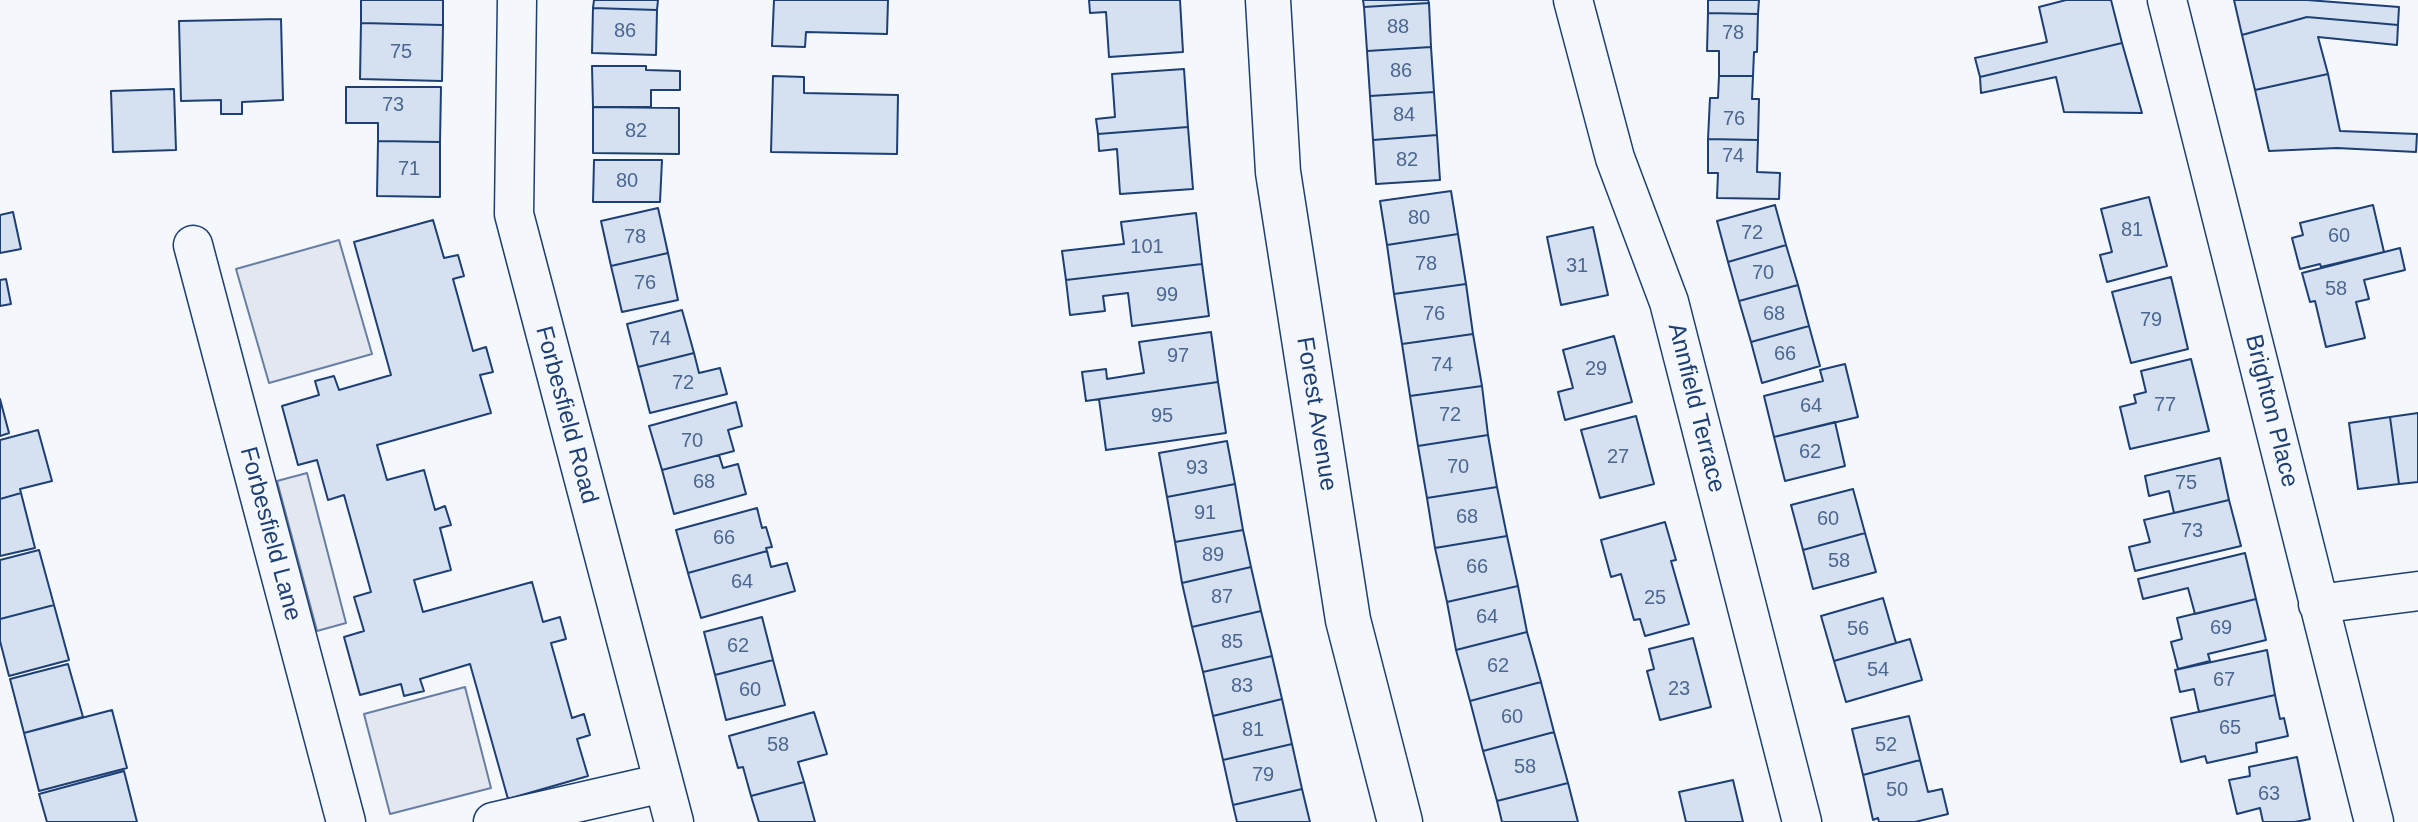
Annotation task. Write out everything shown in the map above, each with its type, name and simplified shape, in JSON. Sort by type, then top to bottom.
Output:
[{"type":"street","name":"Forbesfield Road","points":[[517,0],[514,214],[674,822]]},
{"type":"street","name":"Forest Avenue","points":[[1268,0],[1278,172],[1348,620],[1400,822]]},
{"type":"street","name":"Annfield Terrace","points":[[1573,0],[1615,158],[1669,302],[1802,822]]},
{"type":"street","name":"Brighton Place","points":[[2167,0],[2374,822]]},
{"type":"street","name":"Forbesfield Lane","points":[[193,245],[346,822]]},
{"type":"street","points":[[2318,604],[2418,591]]},
{"type":"street","points":[[493,822],[663,783]]},
{"type":"shaded area","points":[[339,240],[372,354],[269,383],[236,269]]},
{"type":"shaded area","points":[[307,473],[346,623],[317,631],[277,481]]},
{"type":"shaded area","points":[[465,687],[491,788],[390,814],[364,714]]},
{"type":"building","points":[[361,0],[443,0],[443,25],[361,23]]},
{"type":"building","points":[[594,0],[658,0],[657,10],[593,8]]},
{"type":"building","points":[[774,0],[888,0],[887,34],[806,32],[805,47],[772,46]]},
{"type":"building","points":[[1089,0],[1180,0],[1183,52],[1109,57],[1106,12],[1090,13]]},
{"type":"building","points":[[1363,0],[1428,0],[1429,3],[1364,7]]},
{"type":"building","points":[[1708,0],[1759,0],[1758,14],[1708,13]]},
{"type":"building","points":[[2066,0],[2111,0],[2122,43],[1980,77],[1975,58],[2047,42],[2039,7]]},
{"type":"building","points":[[2234,0],[2307,0],[2399,7],[2398,25],[2307,17],[2242,35]]},
{"type":"building","points":[[1429,3],[1431,47],[1367,51],[1364,7]]},
{"type":"building","points":[[593,8],[657,10],[656,55],[592,53]]},
{"type":"building","points":[[1708,13],[1758,14],[1753,76],[1719,76],[1719,51],[1707,51]]},
{"type":"building","points":[[2307,17],[2398,25],[2397,45],[2318,37],[2328,74],[2255,90],[2242,35]]},
{"type":"building","points":[[281,19],[283,100],[242,102],[242,114],[221,114],[221,100],[181,101],[179,21]]},
{"type":"building","points":[[361,23],[443,25],[442,81],[360,79]]},
{"type":"building","points":[[2122,43],[2142,113],[2064,112],[2056,77],[1981,93],[1980,77]]},
{"type":"building","points":[[1431,47],[1434,92],[1370,96],[1367,51]]},
{"type":"building","points":[[592,66],[646,66],[646,70],[680,71],[680,90],[651,90],[651,107],[593,107]]},
{"type":"building","points":[[1184,69],[1188,127],[1098,134],[1096,119],[1115,117],[1112,74]]},
{"type":"building","points":[[2328,74],[2340,131],[2417,134],[2416,152],[2337,148],[2269,151],[2255,90]]},
{"type":"building","points":[[773,76],[804,77],[804,93],[898,95],[897,154],[771,152]]},
{"type":"building","points":[[1719,76],[1753,76],[1752,99],[1759,99],[1758,140],[1708,139],[1710,98],[1718,98]]},
{"type":"building","points":[[346,87],[441,87],[440,142],[378,141],[378,123],[346,123]]},
{"type":"building","points":[[174,89],[176,150],[113,152],[111,91]]},
{"type":"building","points":[[1434,92],[1437,135],[1373,140],[1370,96]]},
{"type":"building","points":[[593,107],[679,108],[679,154],[593,153]]},
{"type":"building","points":[[1188,127],[1193,189],[1120,194],[1117,149],[1099,151],[1098,134]]},
{"type":"building","points":[[1437,135],[1440,180],[1376,184],[1373,140]]},
{"type":"building","points":[[1708,139],[1758,140],[1757,172],[1780,173],[1779,199],[1717,198],[1718,173],[1708,173]]},
{"type":"building","points":[[378,141],[440,142],[440,197],[377,196]]},
{"type":"building","points":[[594,160],[662,160],[660,202],[593,202]]},
{"type":"building","points":[[1451,191],[1458,234],[1387,245],[1380,201]]},
{"type":"building","points":[[2149,197],[2167,266],[2107,282],[2100,255],[2112,252],[2101,209]]},
{"type":"building","points":[[1775,205],[1786,245],[1728,262],[1717,221]]},
{"type":"building","points":[[2373,205],[2384,252],[2300,269],[2292,238],[2303,235],[2300,223]]},
{"type":"building","points":[[658,208],[668,253],[611,266],[601,221]]},
{"type":"building","points":[[13,212],[21,249],[0,253],[0,215]]},
{"type":"building","points":[[1196,213],[1202,264],[1066,280],[1062,251],[1124,244],[1121,222]]},
{"type":"building","points":[[433,220],[444,258],[458,255],[464,276],[453,279],[473,351],[486,347],[493,372],[480,375],[491,413],[377,445],[387,480],[424,470],[435,510],[445,506],[451,525],[440,528],[451,570],[414,580],[423,612],[532,582],[543,622],[560,617],[566,639],[551,643],[572,718],[584,714],[590,735],[577,739],[588,776],[508,799],[470,664],[420,679],[424,691],[404,696],[401,684],[360,695],[344,637],[364,631],[354,597],[371,592],[344,495],[328,500],[317,460],[298,465],[282,406],[319,395],[315,381],[334,376],[339,390],[391,375],[354,242]]},
{"type":"building","points":[[1593,227],[1608,295],[1561,305],[1547,237]]},
{"type":"building","points":[[1458,234],[1466,284],[1394,294],[1387,245]]},
{"type":"building","points":[[1786,245],[1798,285],[1739,301],[1728,262]]},
{"type":"building","points":[[2400,248],[2405,270],[2364,280],[2369,299],[2356,302],[2365,338],[2326,347],[2315,301],[2310,302],[2302,273]]},
{"type":"building","points":[[668,253],[678,300],[622,312],[611,266]]},
{"type":"building","points":[[1202,264],[1209,316],[1132,326],[1128,293],[1103,296],[1105,311],[1070,315],[1066,280]]},
{"type":"building","points":[[2171,277],[2188,349],[2131,363],[2112,292]]},
{"type":"building","points":[[6,279],[11,304],[0,306],[0,280]]},
{"type":"building","points":[[1466,284],[1473,334],[1402,344],[1394,294]]},
{"type":"building","points":[[1798,285],[1809,326],[1751,342],[1739,301]]},
{"type":"building","points":[[682,310],[694,353],[638,367],[627,324]]},
{"type":"building","points":[[1809,326],[1820,366],[1762,383],[1751,342]]},
{"type":"building","points":[[1211,332],[1218,382],[1086,401],[1082,372],[1106,369],[1107,379],[1144,373],[1139,342]]},
{"type":"building","points":[[1473,334],[1482,386],[1410,396],[1402,344]]},
{"type":"building","points":[[1614,336],[1632,402],[1565,420],[1558,392],[1573,388],[1563,350]]},
{"type":"building","points":[[694,353],[699,373],[720,368],[727,394],[650,413],[638,367]]},
{"type":"building","points":[[2191,359],[2209,431],[2130,449],[2120,407],[2136,403],[2134,395],[2146,392],[2141,371]]},
{"type":"building","points":[[1845,364],[1858,417],[1774,437],[1764,396],[1823,381],[1820,370]]},
{"type":"building","points":[[1218,382],[1226,433],[1106,450],[1099,399]]},
{"type":"building","points":[[1482,386],[1488,435],[1418,446],[1410,396]]},
{"type":"building","points":[[0,399],[9,433],[0,436]]},
{"type":"building","points":[[736,402],[742,426],[728,430],[734,451],[662,470],[649,426]]},
{"type":"building","points":[[2418,413],[2418,482],[2399,484],[2390,417]]},
{"type":"building","points":[[1636,416],[1654,484],[1600,498],[1581,430]]},
{"type":"building","points":[[2390,417],[2399,484],[2358,489],[2349,423]]},
{"type":"building","points":[[1835,422],[1845,466],[1785,481],[1774,437]]},
{"type":"building","points":[[38,430],[52,481],[20,489],[21,493],[0,499],[0,440]]},
{"type":"building","points":[[1488,435],[1497,487],[1427,498],[1418,446]]},
{"type":"building","points":[[1227,441],[1235,484],[1167,497],[1159,453]]},
{"type":"building","points":[[719,455],[723,468],[738,464],[746,494],[674,514],[662,470]]},
{"type":"building","points":[[2220,458],[2229,500],[2174,513],[2169,491],[2149,496],[2145,476]]},
{"type":"building","points":[[1235,484],[1243,530],[1175,542],[1167,497]]},
{"type":"building","points":[[1497,487],[1507,536],[1435,548],[1427,498]]},
{"type":"building","points":[[1853,489],[1865,533],[1803,550],[1791,505]]},
{"type":"building","points":[[21,493],[35,548],[0,556],[0,499]]},
{"type":"building","points":[[2229,500],[2241,546],[2135,571],[2129,547],[2150,542],[2144,520]]},
{"type":"building","points":[[757,508],[762,528],[766,527],[772,547],[688,573],[676,530]]},
{"type":"building","points":[[1665,522],[1676,560],[1671,561],[1689,624],[1645,636],[1640,619],[1634,620],[1621,574],[1611,577],[1601,540]]},
{"type":"building","points":[[1243,530],[1251,567],[1182,583],[1175,542]]},
{"type":"building","points":[[1865,533],[1876,572],[1813,589],[1803,550]]},
{"type":"building","points":[[1507,536],[1518,586],[1447,602],[1435,548]]},
{"type":"building","points":[[39,550],[54,605],[0,619],[0,560]]},
{"type":"building","points":[[767,551],[771,567],[787,563],[795,591],[701,618],[688,573]]},
{"type":"building","points":[[2245,553],[2256,599],[2195,614],[2188,588],[2143,599],[2138,579]]},
{"type":"building","points":[[1251,567],[1261,611],[1192,627],[1182,583]]},
{"type":"building","points":[[1518,586],[1527,632],[1456,650],[1447,602]]},
{"type":"building","points":[[1883,598],[1896,643],[1834,661],[1821,616]]},
{"type":"building","points":[[2256,599],[2266,640],[2208,654],[2210,661],[2178,669],[2171,642],[2182,639],[2177,618]]},
{"type":"building","points":[[54,605],[69,660],[9,676],[0,641],[0,619]]},
{"type":"building","points":[[1261,611],[1272,656],[1203,672],[1192,627]]},
{"type":"building","points":[[762,617],[773,660],[715,675],[704,632]]},
{"type":"building","points":[[1527,632],[1541,682],[1470,701],[1456,650]]},
{"type":"building","points":[[1693,638],[1711,707],[1660,720],[1647,671],[1654,669],[1649,649]]},
{"type":"building","points":[[1910,639],[1922,680],[1846,702],[1834,661]]},
{"type":"building","points":[[2267,650],[2275,695],[2199,712],[2194,689],[2180,692],[2175,670]]},
{"type":"building","points":[[1272,656],[1282,699],[1213,716],[1203,672]]},
{"type":"building","points":[[773,660],[785,705],[726,720],[715,675]]},
{"type":"building","points":[[68,664],[83,717],[24,733],[10,679]]},
{"type":"building","points":[[1541,682],[1554,732],[1483,751],[1470,701]]},
{"type":"building","points":[[2275,695],[2280,719],[2284,718],[2288,736],[2256,743],[2257,752],[2207,763],[2205,756],[2181,762],[2171,718]]},
{"type":"building","points":[[1282,699],[1292,744],[1223,760],[1213,716]]},
{"type":"building","points":[[112,710],[127,768],[39,791],[24,733]]},
{"type":"building","points":[[814,712],[827,754],[798,762],[804,782],[751,796],[743,767],[738,768],[729,736]]},
{"type":"building","points":[[1909,716],[1920,760],[1863,775],[1852,729]]},
{"type":"building","points":[[1554,732],[1568,783],[1497,801],[1483,751]]},
{"type":"building","points":[[1292,744],[1302,789],[1233,805],[1223,760]]},
{"type":"building","points":[[2297,757],[2310,819],[2263,822],[2260,808],[2237,814],[2229,780],[2250,776],[2249,767]]},
{"type":"building","points":[[1920,760],[1928,792],[1942,789],[1948,814],[1915,822],[1873,820],[1863,775]]},
{"type":"building","points":[[124,771],[137,822],[47,822],[39,794]]},
{"type":"building","points":[[1733,780],[1743,822],[1686,822],[1679,792]]},
{"type":"building","points":[[804,782],[815,822],[759,822],[751,796]]},
{"type":"building","points":[[1568,783],[1578,822],[1502,822],[1497,801]]},
{"type":"building","points":[[1302,789],[1310,822],[1237,822],[1233,805]]}]
